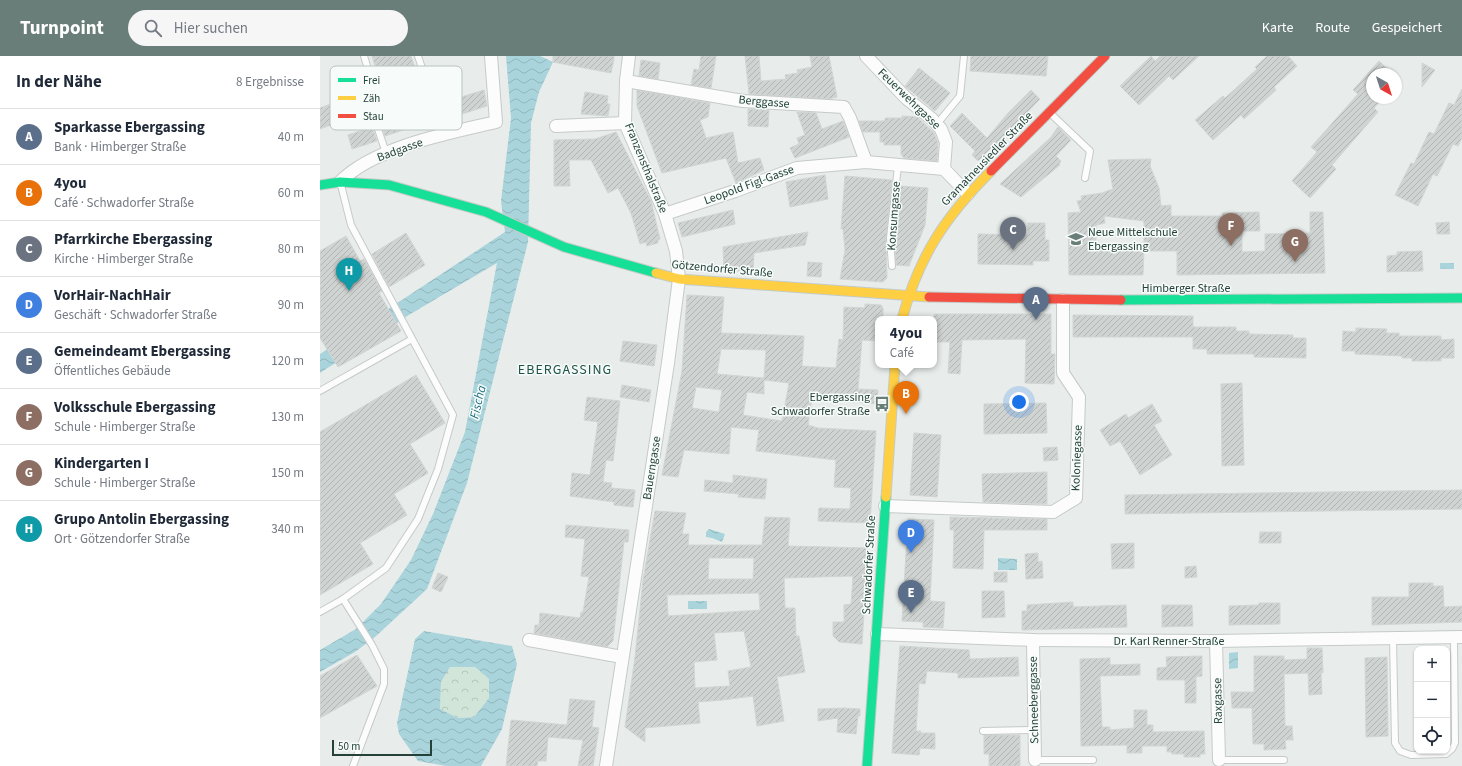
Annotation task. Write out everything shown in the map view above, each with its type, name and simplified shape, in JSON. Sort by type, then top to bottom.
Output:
[{"type":"main road","name":"Gramatneusiedler Straße","points":[[909,296],[939,230],[953,210],[1105,56]]},
{"type":"main road","points":[[320,185],[340,182]]},
{"type":"main road","name":"Götzendorfer Straße","points":[[340,182],[389,185],[491,215],[564,247],[592,256],[679,278],[909,296]]},
{"type":"main road","points":[[903,316],[909,296]]},
{"type":"main road","name":"Himberger Straße","points":[[909,296],[1063,300],[1462,298]]},
{"type":"main road","name":"Schwadorfer Straße","points":[[867,766],[895,368]]},
{"type":"street","name":"Badgasse","points":[[340,182],[352,170],[386,153],[451,133],[496,122],[491,56]]},
{"type":"street","name":"Franzensthalstraße","points":[[629,56],[626,81],[625,123],[665,214],[676,251],[679,278]]},
{"type":"street","name":"Feuerwehrgasse","points":[[866,56],[906,98],[937,124],[945,138],[944,169]]},
{"type":"street","name":"Berggasse","points":[[626,81],[743,101],[844,108],[850,118],[866,162]]},
{"type":"street","points":[[556,126],[625,123]]},
{"type":"street","name":"Leopold Figl-Gasse","points":[[665,214],[735,191],[797,168],[866,162],[944,169]]},
{"type":"street","points":[[944,169],[968,194]]},
{"type":"street","name":"Bauerngasse","points":[[606,766],[668,363],[679,278]]},
{"type":"street","name":"Koloniegasse","points":[[885,506],[1053,512],[1076,498],[1079,397],[1063,373],[1063,300]]},
{"type":"street","name":"Dr. Karl Renner-Straße","points":[[877,634],[1033,640],[1216,641],[1458,637]]},
{"type":"street","points":[[529,640],[622,657]]},
{"type":"street","name":"Schneeberggasse","points":[[1033,640],[1035,760]]},
{"type":"street","name":"Raxgasse","points":[[1216,641],[1219,760]]},
{"type":"lane","points":[[364,56],[367,66]]},
{"type":"lane","points":[[418,56],[422,66]]},
{"type":"lane","points":[[937,124],[960,96],[964,56]]},
{"type":"lane","points":[[1050,112],[1090,151],[1084,178]]},
{"type":"lane","points":[[378,130],[386,153]]},
{"type":"lane","name":"Konsumgasse","points":[[892,266],[890,238],[898,166]]},
{"type":"lane","points":[[320,612],[343,599],[386,568],[418,519],[438,469],[453,415],[352,225],[340,182]]},
{"type":"lane","points":[[320,391],[412,339]]},
{"type":"lane","points":[[343,599],[372,645],[384,669],[384,684],[353,766]]},
{"type":"lane","points":[[1393,638],[1395,742],[1400,751],[1410,755],[1446,754],[1452,749],[1455,743],[1458,637]]},
{"type":"lane","points":[[983,731],[1034,730]]},
{"type":"lane","points":[[1035,760],[1093,760]]},
{"type":"lane","points":[[1219,760],[1284,760]]},
{"type":"green space","points":[[450,667],[475,667],[489,679],[489,698],[474,717],[458,718],[440,709],[441,682]]},
{"type":"water","name":"Fischa","points":[[506,56],[540,56],[553,62],[539,92],[531,123],[528,242],[467,483],[427,589],[375,637],[355,652],[320,672],[320,650],[356,629],[381,604],[411,560],[433,514],[465,432],[497,263],[412,313],[320,373],[320,354],[505,232],[501,201],[511,118]]},
{"type":"water","points":[[1440,263],[1454,263],[1454,269],[1440,269]]},
{"type":"water","points":[[709,529],[725,534],[722,542],[706,537],[706,532]]},
{"type":"water","points":[[998,558],[1017,559],[1017,570],[998,570]]},
{"type":"water","points":[[688,601],[707,601],[707,609],[688,609]]},
{"type":"water","points":[[424,631],[512,646],[517,664],[502,729],[481,766],[446,766],[418,761],[399,734],[397,723],[415,639]],"holes":[[[450,667],[475,667],[489,679],[489,698],[474,717],[458,718],[440,709],[441,682]]]},
{"type":"water","points":[[1238,652],[1238,668],[1229,669],[1229,653]]},
{"type":"building","points":[[372,56],[411,56],[414,66],[375,66]]},
{"type":"building","points":[[553,56],[614,56],[614,59],[611,73],[553,62]]},
{"type":"building","points":[[701,56],[716,56],[711,88],[691,85],[694,69],[699,70]]},
{"type":"building","points":[[745,56],[759,56],[761,81],[786,79],[785,75],[798,73],[797,70],[812,67],[810,56],[829,56],[837,97],[829,99],[749,94]]},
{"type":"building","points":[[971,56],[1048,56],[1046,76],[970,71]]},
{"type":"building","points":[[1151,56],[1155,61],[1160,56],[1199,56],[1173,80],[1169,76],[1139,105],[1120,86]]},
{"type":"building","points":[[1267,56],[1288,56],[1297,66],[1274,87],[1276,90],[1244,119],[1241,115],[1213,140],[1195,120],[1223,96],[1225,98],[1257,69],[1255,67]]},
{"type":"building","points":[[641,60],[660,63],[658,79],[639,76]]},
{"type":"building","points":[[1379,61],[1387,68],[1373,68]]},
{"type":"building","points":[[1422,63],[1435,70],[1422,87]]},
{"type":"building","points":[[919,68],[950,93],[935,111],[905,86]]},
{"type":"building","points":[[1366,76],[1366,104],[1378,104],[1374,108],[1378,112],[1332,165],[1336,169],[1310,198],[1292,181],[1317,152],[1311,147],[1358,94],[1353,90]]},
{"type":"building","points":[[1462,89],[1462,138],[1458,146],[1453,144],[1437,176],[1433,174],[1418,206],[1395,195],[1411,163],[1414,164],[1429,132],[1434,134],[1449,103],[1454,105]]},
{"type":"building","points":[[484,90],[487,106],[462,114],[462,97]]},
{"type":"building","points":[[637,90],[710,103],[708,117],[700,120],[706,138],[733,132],[738,163],[760,158],[764,170],[736,183],[726,158],[662,173],[637,106]]},
{"type":"building","points":[[1031,90],[1040,99],[997,144],[996,143],[978,161],[972,155],[975,151],[950,126],[962,113],[987,138],[1009,112]]},
{"type":"building","points":[[585,92],[608,96],[607,104],[610,104],[608,116],[581,114]]},
{"type":"building","points":[[330,104],[330,125],[320,129],[320,108]]},
{"type":"building","points":[[748,109],[769,110],[768,127],[748,126]]},
{"type":"building","points":[[797,112],[816,113],[822,129],[843,121],[849,137],[795,158],[790,148],[799,144],[797,138],[805,135]]},
{"type":"building","points":[[902,116],[917,117],[934,133],[938,143],[937,161],[904,158],[901,154],[901,145],[884,145],[884,142],[880,142],[880,132],[863,132],[859,121],[885,121],[885,118],[902,118]]},
{"type":"building","points":[[1058,127],[1071,140],[1056,156],[1061,161],[1059,164],[1060,165],[1021,197],[1000,184],[1051,137]]},
{"type":"building","points":[[363,130],[373,130],[377,141],[352,149],[348,135]]},
{"type":"building","points":[[384,130],[403,130],[385,136]]},
{"type":"building","points":[[616,132],[651,201],[660,239],[658,240],[658,243],[647,246],[646,242],[640,244],[631,213],[618,188],[608,193],[591,160],[569,160],[570,186],[554,186],[554,140],[595,139]]},
{"type":"building","points":[[1151,159],[1150,166],[1159,188],[1161,206],[1171,205],[1171,216],[1222,216],[1222,213],[1259,212],[1260,231],[1242,231],[1242,252],[1265,251],[1265,234],[1310,233],[1310,212],[1323,212],[1325,273],[1177,275],[1177,251],[1144,251],[1143,275],[1069,275],[1068,213],[1081,212],[1077,201],[1082,200],[1081,196],[1102,193],[1113,189],[1108,160]],"holes":[[[1104,216],[1144,221],[1144,249],[1096,250],[1096,225],[1105,223]]]},
{"type":"building","points":[[825,175],[828,199],[790,207],[786,182]]},
{"type":"building","points":[[845,176],[892,180],[886,238],[887,278],[883,282],[840,279],[845,250],[843,229],[841,229]]},
{"type":"building","points":[[900,186],[928,188],[925,225],[909,266],[896,265],[895,238]]},
{"type":"building","points":[[733,210],[735,224],[682,237],[678,223]]},
{"type":"building","points":[[1449,222],[1450,234],[1437,234],[1436,223]]},
{"type":"building","points":[[1028,223],[1045,223],[1045,240],[1049,240],[1049,261],[1033,261],[1033,265],[978,264],[978,234],[1028,235]]},
{"type":"building","points":[[808,232],[805,245],[754,253],[753,272],[724,270],[723,247]]},
{"type":"building","points":[[406,233],[425,265],[389,287],[372,254]]},
{"type":"building","points":[[346,236],[360,261],[364,259],[382,291],[379,293],[401,331],[338,367],[320,338],[320,251]]},
{"type":"building","points":[[1422,251],[1423,271],[1387,272],[1387,256],[1397,255],[1397,252]]},
{"type":"building","points":[[808,262],[822,263],[821,277],[807,276]]},
{"type":"building","points":[[687,295],[724,297],[721,333],[804,336],[802,366],[836,368],[839,339],[843,340],[844,307],[865,308],[865,304],[881,305],[883,308],[883,316],[875,316],[875,341],[862,340],[858,389],[878,390],[877,404],[812,398],[808,425],[818,428],[876,431],[870,523],[818,521],[819,508],[850,509],[851,488],[834,487],[836,460],[756,451],[759,430],[731,427],[729,454],[684,450],[678,477],[662,475],[682,371]],"holes":[[[721,349],[766,350],[764,378],[717,374]],[[764,380],[789,383],[782,421],[743,415],[747,392],[764,394]],[[696,387],[722,390],[719,412],[692,408]]]},
{"type":"building","points":[[934,314],[1051,314],[1051,354],[1055,354],[1054,384],[1025,383],[1026,339],[962,340],[960,374],[948,373],[950,342],[937,342],[937,316],[934,316]]},
{"type":"building","points":[[1073,315],[1193,316],[1193,327],[1236,327],[1236,331],[1249,331],[1249,334],[1293,335],[1293,338],[1306,338],[1306,358],[1254,357],[1254,354],[1207,354],[1207,349],[1193,349],[1193,337],[1073,337]]},
{"type":"building","points":[[1356,328],[1387,329],[1386,333],[1399,333],[1399,336],[1441,336],[1441,340],[1454,339],[1454,358],[1441,358],[1441,361],[1412,361],[1412,358],[1402,358],[1402,356],[1355,354],[1355,351],[1342,351],[1343,331],[1356,332]]},
{"type":"building","points":[[623,341],[657,345],[654,366],[620,361]]},
{"type":"building","points":[[416,375],[445,423],[410,444],[428,473],[394,494],[407,515],[360,543],[373,564],[320,595],[320,432]]},
{"type":"building","points":[[1242,383],[1244,465],[1222,466],[1221,384]]},
{"type":"building","points":[[622,385],[651,390],[649,402],[620,397]]},
{"type":"building","points":[[587,397],[620,401],[613,461],[606,460],[603,482],[612,483],[611,488],[635,490],[633,507],[614,505],[614,502],[570,496],[572,473],[590,475],[598,422],[584,420]]},
{"type":"building","points":[[1046,403],[1047,433],[984,434],[984,404]]},
{"type":"building","points":[[1152,404],[1162,421],[1154,425],[1172,455],[1140,475],[1120,441],[1110,446],[1100,430],[1126,414],[1128,418]]},
{"type":"building","points":[[914,433],[941,435],[937,497],[910,495]]},
{"type":"building","points":[[1057,447],[1058,460],[1044,461],[1043,448]]},
{"type":"building","points":[[1047,472],[1047,504],[983,502],[982,474]]},
{"type":"building","points":[[733,475],[767,479],[765,499],[738,497],[739,494],[704,491],[705,480],[733,483]]},
{"type":"building","points":[[1462,490],[1462,509],[1125,514],[1125,495]]},
{"type":"building","points":[[655,511],[686,513],[682,534],[689,534],[688,545],[762,545],[765,517],[790,518],[788,546],[868,548],[862,644],[839,642],[833,636],[833,622],[844,622],[844,605],[851,604],[853,576],[784,578],[785,608],[795,608],[796,636],[799,636],[805,672],[777,677],[784,721],[757,726],[753,696],[698,702],[700,723],[645,728],[645,742],[625,727],[635,657],[643,580]],"holes":[[[709,558],[754,558],[753,579],[708,579]],[[759,593],[760,610],[668,616],[667,595]],[[744,631],[751,667],[728,671],[730,686],[695,688],[694,662],[717,660],[714,633]]]},
{"type":"building","points":[[950,517],[1047,519],[1047,530],[984,530],[983,569],[953,568],[954,530],[950,530]]},
{"type":"building","points":[[908,519],[934,520],[930,601],[945,602],[943,628],[923,627],[923,622],[902,621]]},
{"type":"building","points":[[566,525],[629,530],[628,542],[624,542],[613,641],[607,647],[534,633],[535,625],[539,625],[540,613],[580,618],[581,612],[583,612],[589,577],[581,576],[585,539],[565,537]]},
{"type":"building","points":[[1260,532],[1281,532],[1281,543],[1259,543]]},
{"type":"building","points":[[1134,543],[1134,568],[1112,569],[1111,544]]},
{"type":"building","points":[[1038,553],[1038,562],[1042,561],[1043,578],[1026,579],[1025,554]]},
{"type":"building","points":[[1196,566],[1197,577],[1185,578],[1185,567]]},
{"type":"building","points":[[994,572],[1007,572],[1007,582],[994,582]]},
{"type":"building","points":[[438,573],[448,577],[441,592],[432,588]]},
{"type":"building","points":[[1409,583],[1433,583],[1433,586],[1443,586],[1444,607],[1462,606],[1462,622],[1372,625],[1372,597],[1409,597]]},
{"type":"building","points":[[982,591],[1004,591],[1005,617],[982,618]]},
{"type":"building","points":[[1073,602],[1073,607],[1126,605],[1127,627],[1022,630],[1022,611],[1027,611],[1027,605]]},
{"type":"building","points":[[1259,603],[1280,603],[1280,624],[1229,625],[1229,606],[1259,605]]},
{"type":"building","points":[[1162,605],[1192,605],[1193,626],[1162,627]]},
{"type":"building","points":[[900,646],[969,650],[970,659],[1018,657],[1019,676],[958,678],[958,673],[927,671],[925,684],[919,683],[916,731],[921,731],[920,733],[935,733],[935,749],[920,748],[919,755],[892,753]]},
{"type":"building","points":[[1307,648],[1322,648],[1322,694],[1309,695],[1308,673],[1284,674],[1285,726],[1292,726],[1293,740],[1285,740],[1286,749],[1264,750],[1264,744],[1253,744],[1252,708],[1232,708],[1231,692],[1254,692],[1254,656],[1284,656],[1284,660],[1307,659]]},
{"type":"building","points":[[357,655],[377,686],[320,718],[320,676]]},
{"type":"building","points":[[1202,656],[1202,676],[1196,677],[1196,703],[1185,703],[1185,680],[1157,680],[1157,668],[1167,667],[1166,657]]},
{"type":"building","points":[[1387,657],[1388,736],[1366,737],[1365,658]]},
{"type":"building","points":[[1110,658],[1110,665],[1140,664],[1140,675],[1100,676],[1102,727],[1110,727],[1110,730],[1134,728],[1134,710],[1147,710],[1147,725],[1153,725],[1153,732],[1204,731],[1205,754],[1200,754],[1200,757],[1184,757],[1184,754],[1172,754],[1171,752],[1167,752],[1167,746],[1142,746],[1142,753],[1127,753],[1127,745],[1081,746],[1080,659]]},
{"type":"building","points":[[570,699],[595,701],[592,727],[599,728],[593,766],[578,766],[583,740],[548,737],[546,761],[538,761],[537,766],[506,766],[511,720],[567,725]]},
{"type":"building","points":[[818,709],[860,709],[856,734],[837,732],[838,718],[818,721]]},
{"type":"building","points":[[984,735],[1020,735],[1020,766],[989,766],[989,754],[984,754]]},
{"type":"traffic: fast","points":[[320,185],[340,182],[389,185],[486,212],[564,247],[656,273]]},
{"type":"traffic: fast","points":[[1121,300],[1462,298]]},
{"type":"traffic: fast","points":[[867,766],[886,497]]},
{"type":"traffic: slow","points":[[903,316],[917,276],[936,239],[947,221],[991,171]]},
{"type":"traffic: slow","points":[[656,273],[679,279],[929,297]]},
{"type":"traffic: slow","points":[[886,497],[895,368]]},
{"type":"traffic: jam","points":[[991,171],[1105,56]]},
{"type":"traffic: jam","points":[[929,297],[1121,300]]},
{"type":"place","name":"Neue Mittelschule Ebergassing","points":[[1076,239]]},
{"type":"place","name":"Volksschule Ebergassing","points":[[1231,246]]},
{"type":"place","name":"Pfarrkirche Ebergassing","points":[[1013,250]]},
{"type":"place","name":"Kindergarten I","points":[[1295,262]]},
{"type":"place","name":"Grupo Antolin Ebergassing","points":[[349,291]]},
{"type":"place","name":"Sparkasse Ebergassing","points":[[1036,320]]},
{"type":"place","name":"Ebergassing Schwadorfer Straße","points":[[882,404]]},
{"type":"place","name":"4you","points":[[906,414]]},
{"type":"place","name":"VorHair-NachHair","points":[[911,553]]},
{"type":"place","name":"Gemeindeamt Ebergassing","points":[[911,613]]},
{"type":"district","name":"EBERGASSING","points":[[565,370]]}]
